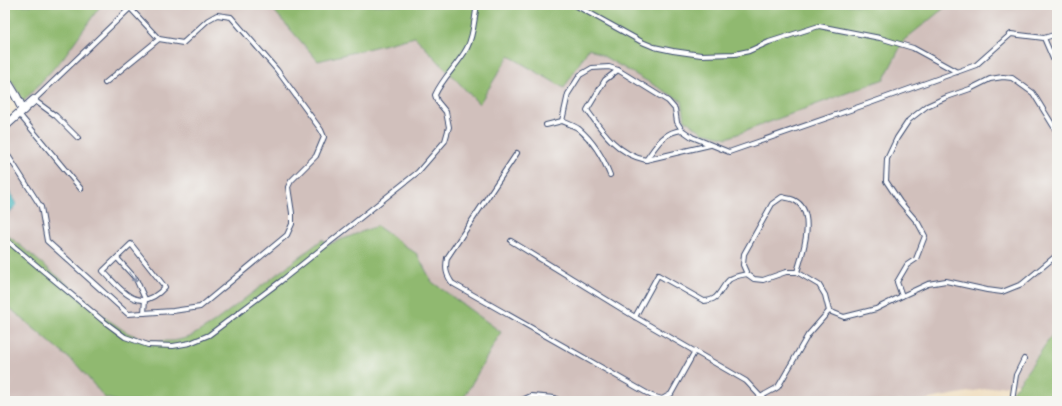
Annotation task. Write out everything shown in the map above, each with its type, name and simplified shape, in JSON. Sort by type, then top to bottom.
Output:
[{"type":"street","points":[[5,78],[16,96],[21,112]]},
{"type":"street","points":[[5,126],[34,100]]},
{"type":"lane","points":[[5,239],[102,320],[125,337],[148,345],[173,346],[190,343],[208,335],[281,281],[418,172],[445,141],[449,127],[446,112],[437,101],[435,95],[440,84],[460,60],[472,37],[477,5]]},
{"type":"lane","points":[[575,5],[642,42],[654,47],[673,51],[701,55],[735,54],[750,51],[769,42],[819,26],[880,38],[913,48],[957,72]]},
{"type":"lane","points":[[5,153],[41,207],[47,241],[128,314],[173,311],[200,307],[287,235],[292,224],[288,187],[291,181],[316,156],[324,138],[321,130],[277,70],[231,17],[217,15],[208,20],[184,43],[159,39],[130,8],[34,100],[56,116],[78,138]]},
{"type":"lane","points":[[562,121],[568,94],[580,75],[592,68],[609,67],[618,70],[668,101],[676,109],[678,122],[682,130],[692,137],[729,152],[976,65],[1011,34],[1044,38],[1057,34]]},
{"type":"lane","points":[[1044,38],[1057,68]]},
{"type":"lane","points":[[105,83],[159,39]]},
{"type":"lane","points":[[618,70],[605,80],[587,110],[602,131],[617,146],[636,158],[646,160],[710,145]]},
{"type":"lane","points":[[902,296],[897,282],[906,265],[916,259],[924,236],[918,223],[900,202],[886,181],[887,159],[897,138],[909,120],[926,106],[970,89],[990,79],[1003,77],[1012,78],[1032,94],[1057,132]]},
{"type":"lane","points":[[21,112],[81,189]]},
{"type":"lane","points":[[546,125],[562,121],[579,128],[605,161],[610,175]]},
{"type":"lane","points":[[646,160],[662,138],[673,131],[682,130]]},
{"type":"lane","points":[[517,153],[447,258],[445,268],[452,283],[652,396],[662,400],[671,394],[695,351]]},
{"type":"lane","points":[[797,272],[808,227],[807,216],[802,206],[794,200],[782,197],[772,204],[744,254],[743,265],[748,274],[754,279],[763,280],[786,272],[797,272],[819,285],[825,295],[828,311]]},
{"type":"lane","points":[[511,241],[635,317],[746,381],[760,396]]},
{"type":"lane","points":[[131,244],[164,287],[154,297],[145,299],[133,299],[127,295],[103,271],[131,244]]},
{"type":"lane","points":[[828,311],[844,318],[876,309],[928,284],[946,281],[1002,292],[1022,284],[1057,255]]},
{"type":"lane","points":[[117,258],[136,280],[145,299],[144,313]]},
{"type":"lane","points":[[635,317],[658,275],[704,302],[712,301],[734,277],[748,274]]},
{"type":"lane","points":[[757,401],[760,396],[772,392],[778,387],[808,335],[828,311]]},
{"type":"lane","points":[[1012,401],[1016,375],[1024,359]]},
{"type":"lane","points":[[520,401],[531,396],[555,398],[559,401]]},
{"type":"shaded area","points":[[101,5],[269,5],[318,61],[415,37],[479,104],[509,56],[564,88],[589,48],[682,101],[685,120],[702,132],[727,138],[884,79],[904,40],[948,5],[1057,5],[1057,328],[1019,383],[918,401],[462,401],[501,332],[432,282],[417,254],[327,245],[323,239],[213,323],[190,337],[174,341],[142,339],[126,332],[107,319],[84,298],[5,233],[5,125],[23,102],[63,58]]},
{"type":"shaded area","points":[[5,304],[78,366],[105,398],[117,401],[5,401]]},
{"type":"green space","points":[[5,5],[101,5],[63,58],[23,102],[13,83],[5,74]]},
{"type":"green space","points":[[269,5],[948,5],[904,40],[884,79],[727,138],[702,132],[685,120],[682,101],[589,48],[564,88],[509,56],[479,104],[415,37],[318,61]]},
{"type":"green space","points":[[377,226],[417,254],[432,282],[501,332],[462,401],[117,401],[105,398],[78,366],[5,304],[5,233],[84,298],[107,319],[126,332],[142,339],[174,341],[190,337],[213,323],[323,239],[327,245]]},
{"type":"green space","points":[[1057,328],[1057,401],[1004,401],[1019,383]]},
{"type":"water","points":[[5,182],[17,205],[5,217]]}]
